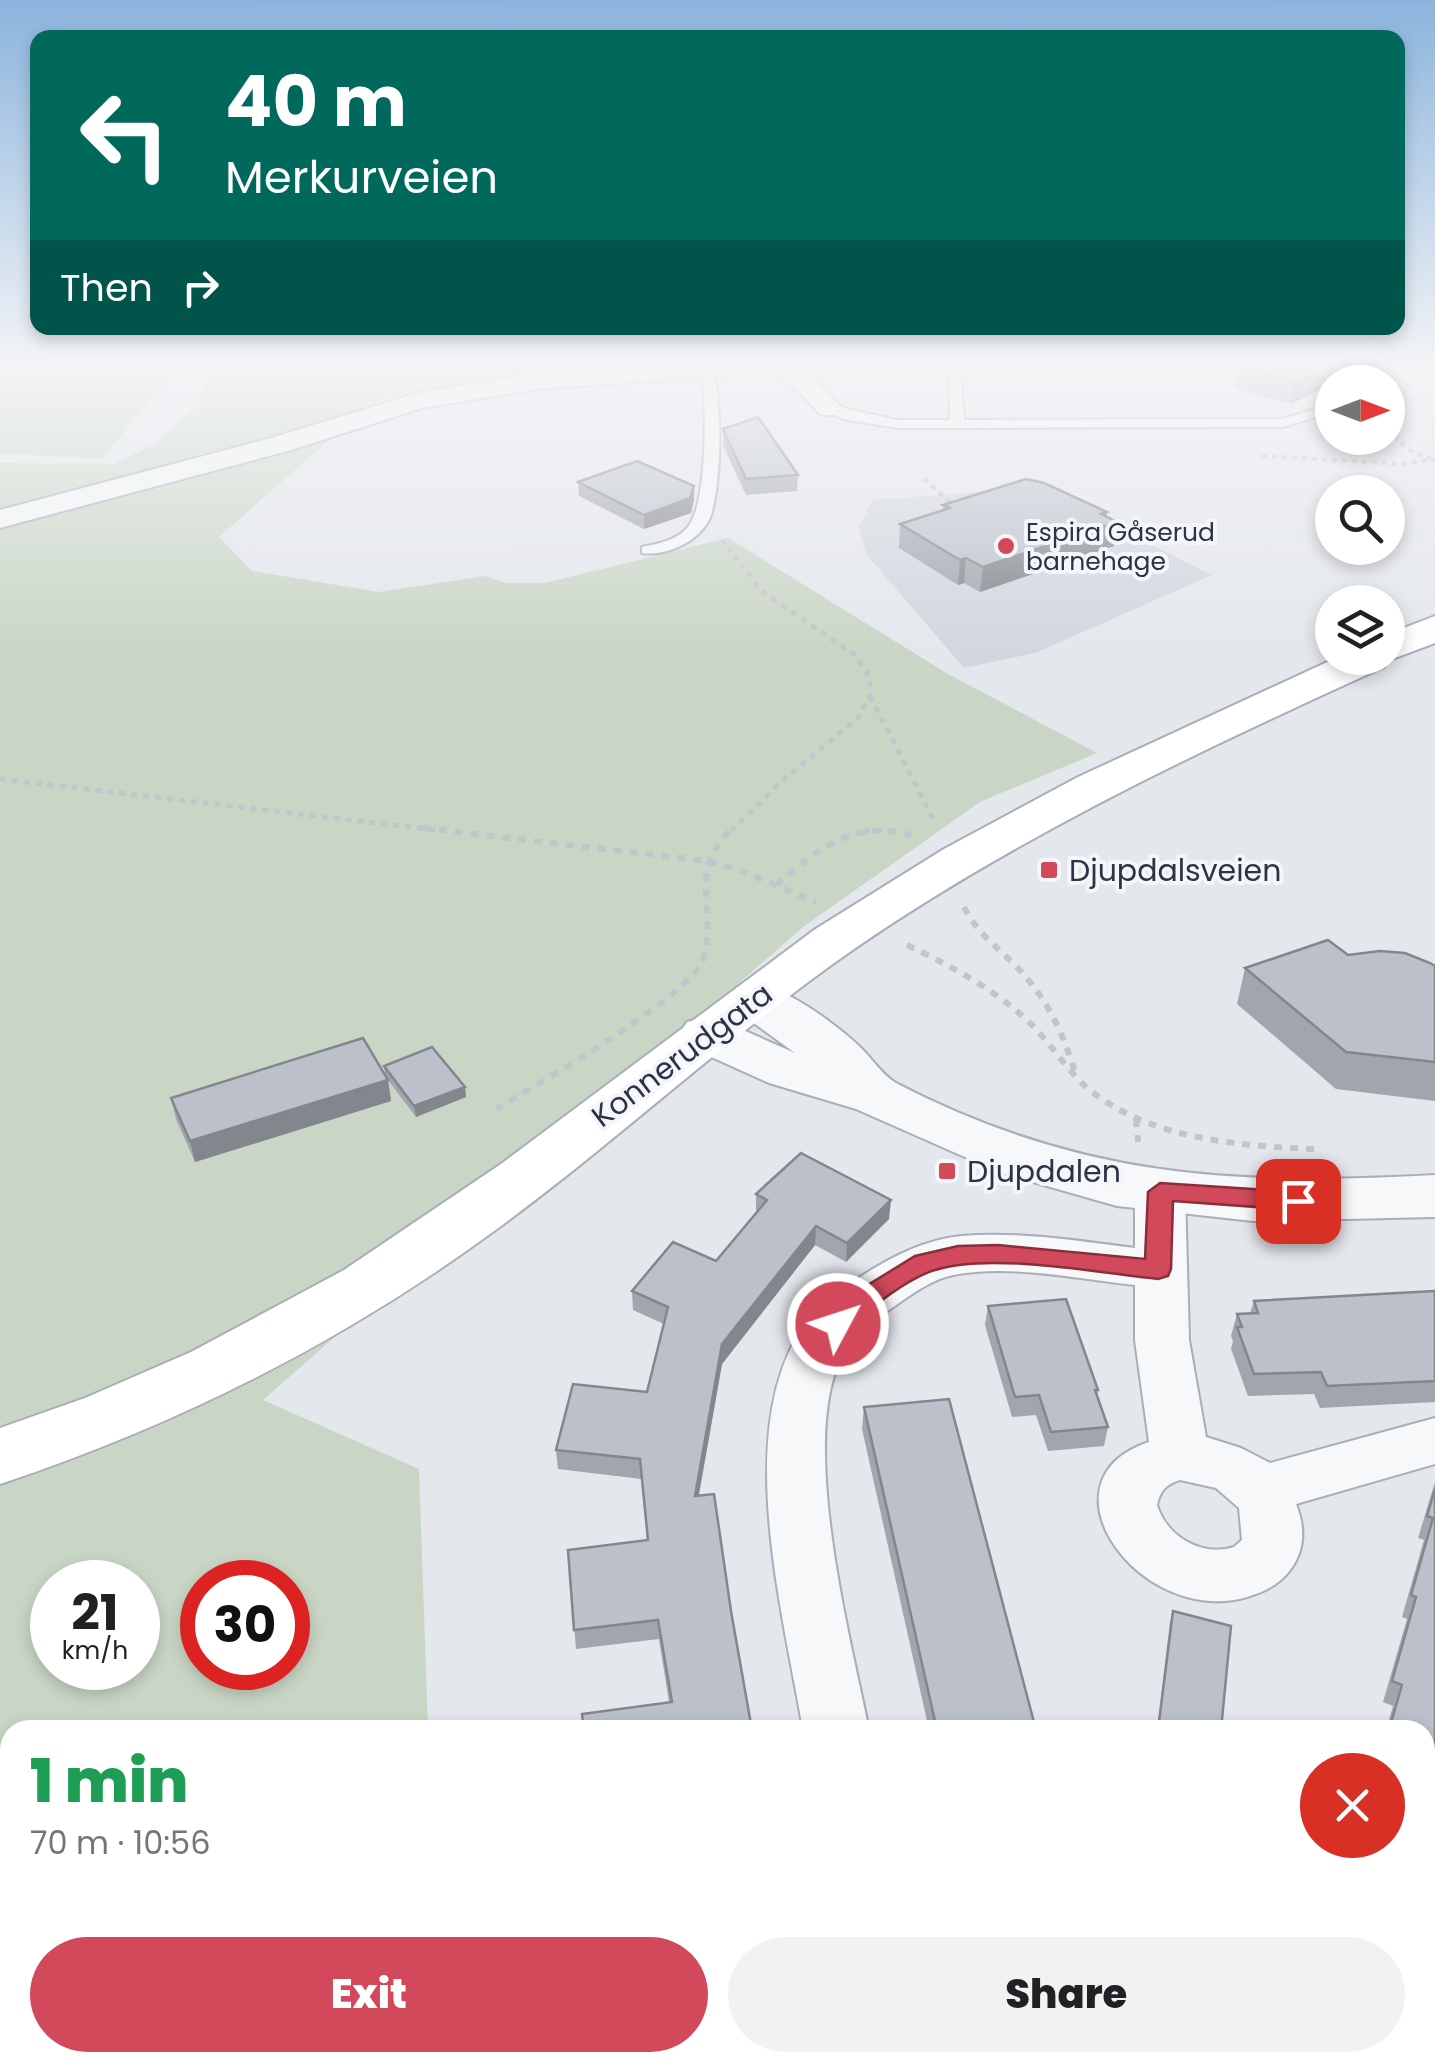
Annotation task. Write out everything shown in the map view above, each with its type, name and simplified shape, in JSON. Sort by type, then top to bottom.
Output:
[{"type":"main road","points":[[1405,641],[1435,628]]},
{"type":"main road","name":"Konnerudgata","points":[[0,1456],[116,1416],[208,1376],[321,1316],[475,1214],[828,944],[948,866],[1164,750],[1332,675]]},
{"type":"street","points":[[0,518],[228,459]]},
{"type":"street","points":[[756,999],[837,1056],[873,1095]]},
{"type":"street","points":[[706,1034],[748,1056],[873,1095],[1011,1155],[1073,1175],[1160,1192],[1329,1202],[1435,1196]]},
{"type":"street","points":[[1160,1192],[1158,1269],[1162,1340],[1180,1457]]},
{"type":"street","points":[[834,1720],[800,1513],[798,1463],[804,1384],[822,1342],[854,1306],[925,1262],[998,1255],[1158,1269]]},
{"type":"street","points":[[1260,1490],[1435,1441]]},
{"type":"street","points":[[1180,1457],[1209,1460],[1237,1471],[1260,1490],[1275,1519],[1272,1549],[1250,1570],[1216,1578],[1177,1570],[1146,1548],[1129,1518],[1130,1489],[1149,1467],[1180,1457]]},
{"type":"lane","points":[[647,550],[662,548],[690,534],[704,515],[709,459]]},
{"type":"path","points":[[924,478],[959,512]]},
{"type":"path","points":[[704,515],[760,590],[855,655],[870,677],[870,696],[948,866],[969,897],[964,905],[976,930],[1019,968],[1048,1002],[1065,1033],[1077,1080]]},
{"type":"path","points":[[496,1109],[564,1070],[690,981],[704,958],[707,861],[722,839],[782,781],[858,718],[870,696]]},
{"type":"path","points":[[0,779],[707,861],[826,906]]},
{"type":"path","points":[[776,885],[836,841],[872,827],[897,828],[948,866]]},
{"type":"path","points":[[903,943],[1000,996],[1059,1053],[1077,1080],[1098,1098],[1136,1119],[1224,1140],[1325,1150]]},
{"type":"shaded area","points":[[1009,490],[1059,499],[1212,575],[1035,653],[964,668],[866,554],[859,527],[872,500]]},
{"type":"green space","points":[[308,459],[219,537],[252,571],[379,592],[485,576],[507,583],[545,583],[728,538],[948,674],[1097,753],[980,802],[803,927],[263,1400],[419,1469],[428,1720],[0,1720],[0,463]]},
{"type":"building","points":[[737,459],[787,459],[798,475],[746,479]]},
{"type":"building","points":[[637,461],[694,486],[690,498],[644,515],[578,482]]},
{"type":"building","points":[[1026,479],[1044,483],[1107,512],[1101,514],[1117,522],[983,567],[966,558],[960,560],[900,524],[950,508],[943,505]]},
{"type":"building","points":[[1328,940],[1348,955],[1405,953],[1435,966],[1435,1062],[1346,1052],[1245,968]]},
{"type":"building","points":[[363,1038],[388,1080],[190,1141],[171,1098]]},
{"type":"building","points":[[432,1047],[465,1087],[414,1106],[384,1066]]},
{"type":"building","points":[[801,1153],[891,1200],[847,1243],[816,1226],[722,1344],[695,1496],[714,1494],[750,1720],[583,1720],[582,1714],[672,1702],[658,1620],[574,1630],[568,1550],[648,1540],[640,1459],[556,1450],[573,1384],[647,1392],[668,1307],[632,1291],[673,1242],[716,1261],[767,1200],[756,1194]]},
{"type":"building","points":[[1435,1291],[1435,1381],[1327,1386],[1321,1372],[1254,1374],[1237,1327],[1242,1327],[1237,1314],[1258,1313],[1254,1301]]},
{"type":"building","points":[[1066,1299],[1108,1427],[1051,1432],[1039,1395],[1015,1397],[988,1306]]},
{"type":"building","points":[[949,1399],[1033,1720],[935,1720],[864,1407]]},
{"type":"building","points":[[1435,1489],[1435,1720],[1392,1720],[1402,1685],[1392,1681],[1433,1518],[1427,1516]]},
{"type":"building","points":[[1173,1611],[1231,1626],[1222,1720],[1159,1720]]},
{"type":"place","name":"Espira Gåserud barnehage","points":[[1006,546]]},
{"type":"place","name":"Djupdalsveien","points":[[1049,870]]},
{"type":"place","name":"Djupdalen","points":[[947,1171]]},
{"type":"route","points":[[838,1324],[854,1306],[925,1262],[958,1256],[998,1255],[1158,1269],[1160,1192],[1298,1201]]}]
